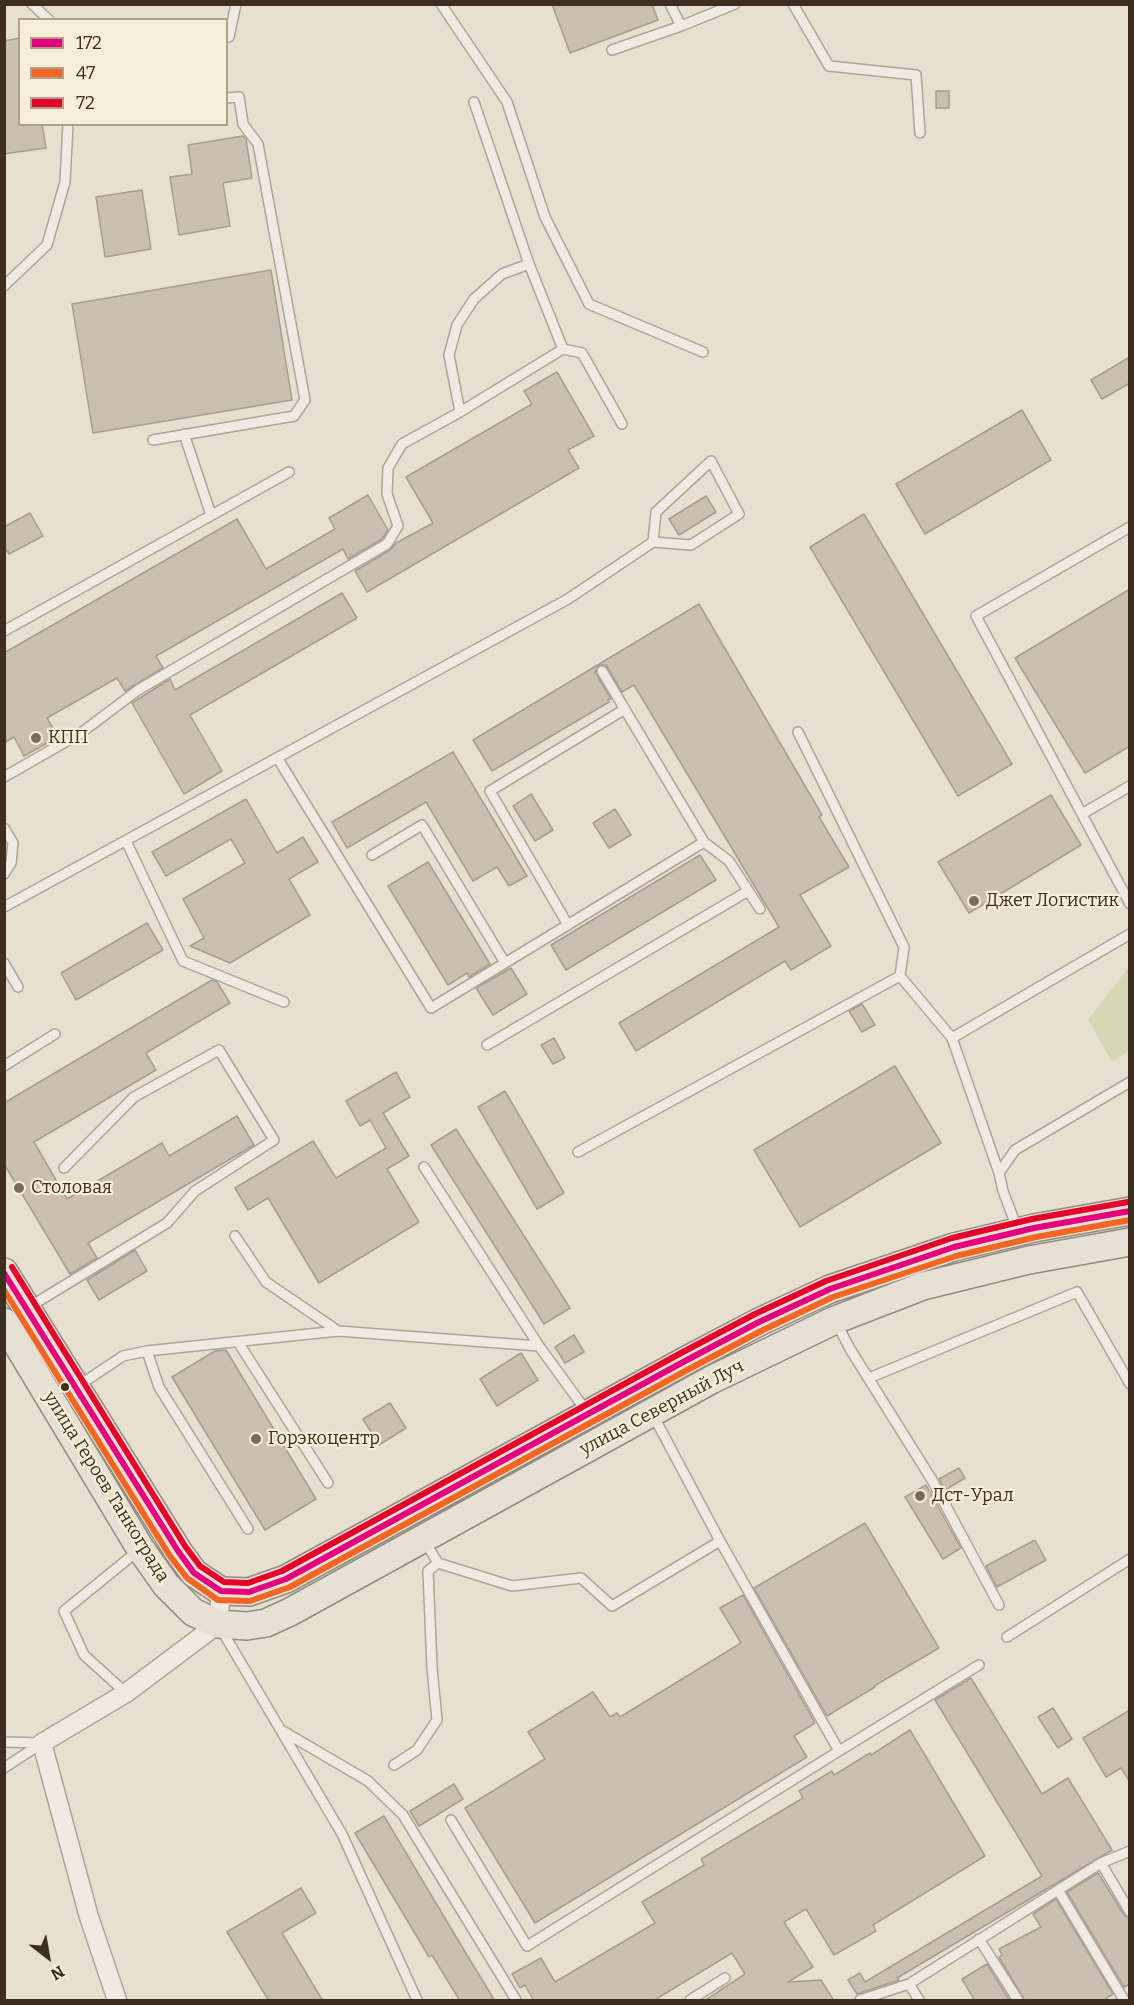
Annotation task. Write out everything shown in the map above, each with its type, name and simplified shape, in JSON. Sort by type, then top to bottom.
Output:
[{"type":"main road","name":"улица Северный Луч","points":[[221,1591],[249,1592],[286,1579],[759,1322],[830,1289],[954,1247],[1018,1232],[1130,1212]]},
{"type":"main road","name":"улица Северный Луч","points":[[218,1624],[247,1626],[266,1623],[290,1612],[652,1413],[780,1345],[835,1320],[923,1286],[1029,1260],[1130,1242]]},
{"type":"main road","name":"улица Героев Танкограда","points":[[4,1272],[15,1315],[140,1548],[166,1586],[193,1612],[218,1624]]},
{"type":"main road","name":"улица Героев Танкограда","points":[[15,1315],[76,1388],[178,1551],[195,1573],[221,1591]]},
{"type":"street","points":[[117,2001],[89,1917],[42,1743],[126,1693],[218,1624],[221,1591]]},
{"type":"lane","points":[[32,4],[47,18]]},
{"type":"lane","points":[[229,38],[236,4]]},
{"type":"lane","points":[[441,4],[507,102],[546,217],[589,304],[703,352]]},
{"type":"lane","points":[[670,4],[681,26]]},
{"type":"lane","points":[[612,50],[735,4]]},
{"type":"lane","points":[[793,4],[829,66],[916,75],[920,133]]},
{"type":"lane","points":[[153,440],[294,416],[305,400],[258,144],[243,124],[239,97],[228,98]]},
{"type":"lane","points":[[474,102],[529,264],[563,349]]},
{"type":"lane","points":[[4,286],[47,245],[65,182],[68,126]]},
{"type":"lane","points":[[460,412],[449,355],[457,325],[474,299],[502,274],[529,264]]},
{"type":"lane","points":[[4,777],[81,733],[138,690],[387,544],[398,526],[387,495],[387,468],[402,444],[460,412],[563,349],[582,354],[622,424]]},
{"type":"lane","points":[[184,434],[211,515]]},
{"type":"lane","points":[[4,907],[568,599],[653,542],[691,545],[739,514],[711,461],[656,512],[653,542]]},
{"type":"lane","points":[[4,631],[289,472]]},
{"type":"lane","points":[[1130,527],[976,616],[1130,904]]},
{"type":"lane","points":[[602,671],[704,842],[729,861],[760,909]]},
{"type":"lane","points":[[568,925],[490,791],[625,709]]},
{"type":"lane","points":[[798,732],[904,947],[900,976],[952,1038],[1018,1232]]},
{"type":"lane","points":[[278,759],[431,1008],[704,842]]},
{"type":"lane","points":[[1082,814],[1130,786]]},
{"type":"lane","points":[[372,855],[422,825],[505,963]]},
{"type":"lane","points":[[4,828],[13,843],[11,862],[4,874]]},
{"type":"lane","points":[[126,841],[183,961],[284,1002]]},
{"type":"lane","points":[[487,1045],[748,891]]},
{"type":"lane","points":[[952,1038],[1130,934]]},
{"type":"lane","points":[[4,963],[18,987]]},
{"type":"lane","points":[[578,1152],[900,976]]},
{"type":"lane","points":[[4,1066],[55,1034]]},
{"type":"lane","points":[[15,1315],[167,1222],[195,1191],[274,1140],[219,1050],[134,1097],[64,1168]]},
{"type":"lane","points":[[999,1173],[1015,1150],[1130,1082]]},
{"type":"lane","points":[[424,1167],[539,1346],[588,1414]]},
{"type":"lane","points":[[235,1236],[266,1282],[338,1331]]},
{"type":"lane","points":[[869,1378],[1077,1292],[1130,1384]]},
{"type":"lane","points":[[835,1320],[933,1480],[999,1605]]},
{"type":"lane","points":[[76,1388],[123,1356],[147,1351],[338,1331],[539,1346]]},
{"type":"lane","points":[[238,1342],[328,1483]]},
{"type":"lane","points":[[147,1351],[159,1387],[248,1529]]},
{"type":"lane","points":[[652,1413],[720,1540],[839,1751]]},
{"type":"lane","points":[[423,1538],[438,1563],[512,1586],[581,1578],[612,1606],[720,1540]]},
{"type":"lane","points":[[126,1693],[84,1655],[64,1611],[140,1548]]},
{"type":"lane","points":[[1007,1637],[1130,1559]]},
{"type":"lane","points":[[394,1765],[417,1750],[437,1720],[432,1668],[428,1571],[438,1563]]},
{"type":"lane","points":[[218,1624],[342,1834],[417,2001]]},
{"type":"lane","points":[[451,1820],[527,1946],[979,1665]]},
{"type":"lane","points":[[279,1729],[368,1781],[403,1815],[516,2001]]},
{"type":"lane","points":[[4,1742],[42,1743]]},
{"type":"lane","points":[[4,1768],[42,1743]]},
{"type":"lane","points":[[862,2000],[909,1984],[1101,1863],[1130,1851]]},
{"type":"lane","points":[[1101,1863],[1130,1912]]},
{"type":"lane","points":[[1058,1890],[1124,2001]]},
{"type":"lane","points":[[979,1939],[1018,2001]]},
{"type":"lane","points":[[690,2001],[725,1978]]},
{"type":"lane","points":[[909,1984],[919,2001]]},
{"type":"green space","points":[[1129,967],[1129,1051],[1112,1062],[1088,1020]]},
{"type":"building","points":[[552,4],[652,4],[658,20],[570,53]]},
{"type":"building","points":[[18,38],[18,126],[42,126],[46,148],[4,154],[4,41]]},
{"type":"building","points":[[936,91],[949,91],[949,108],[936,108]]},
{"type":"building","points":[[243,136],[246,139],[252,178],[223,183],[230,226],[179,235],[170,177],[192,174],[188,145]]},
{"type":"building","points":[[142,190],[151,249],[105,257],[96,197]]},
{"type":"building","points":[[271,270],[292,400],[93,433],[72,304]]},
{"type":"building","points":[[1130,357],[1130,383],[1102,399],[1091,380]]},
{"type":"building","points":[[557,372],[594,436],[568,450],[579,468],[367,592],[355,571],[390,550],[396,543],[433,523],[406,477],[532,404],[524,391]]},
{"type":"building","points":[[1022,410],[1051,460],[925,534],[896,484]]},
{"type":"building","points":[[368,495],[388,530],[382,539],[348,559],[343,549],[156,656],[163,668],[125,691],[117,678],[47,718],[58,737],[24,756],[14,737],[4,743],[4,653],[237,519],[266,569],[335,529],[329,518]]},
{"type":"building","points":[[706,496],[716,512],[679,535],[669,519]]},
{"type":"building","points":[[30,513],[43,536],[9,554],[4,546],[4,527]]},
{"type":"building","points":[[864,514],[1012,764],[958,796],[810,547]]},
{"type":"building","points":[[1130,589],[1130,746],[1085,773],[1015,658]]},
{"type":"building","points":[[342,593],[357,618],[190,715],[222,771],[184,794],[132,703],[170,679],[175,690]]},
{"type":"building","points":[[699,604],[822,815],[819,817],[849,867],[800,895],[831,946],[791,970],[785,961],[636,1051],[619,1023],[779,927],[634,685],[622,692],[606,665],[599,665],[595,672],[611,699],[608,700],[609,702],[492,771],[473,740]]},
{"type":"building","points":[[453,752],[527,876],[509,886],[497,867],[473,881],[426,802],[347,848],[332,822]]},
{"type":"building","points":[[531,794],[553,830],[535,841],[513,806]]},
{"type":"building","points":[[1051,795],[1081,845],[969,913],[938,862]]},
{"type":"building","points":[[246,799],[277,853],[303,837],[318,862],[289,879],[310,915],[230,963],[190,946],[204,938],[183,899],[245,863],[231,839],[166,876],[152,852]]},
{"type":"building","points":[[615,809],[631,835],[609,848],[593,823]]},
{"type":"building","points":[[700,855],[716,880],[566,970],[551,945]]},
{"type":"building","points":[[428,862],[490,964],[469,977],[467,973],[448,985],[388,886]]},
{"type":"building","points":[[147,923],[163,950],[76,1000],[61,973]]},
{"type":"building","points":[[511,968],[527,994],[493,1015],[476,988]]},
{"type":"building","points":[[212,980],[217,982],[230,1003],[146,1053],[156,1070],[34,1142],[67,1199],[162,1143],[169,1156],[237,1116],[254,1145],[88,1243],[97,1258],[70,1274],[4,1164],[4,1103]]},
{"type":"building","points":[[862,1004],[875,1025],[862,1032],[849,1011]]},
{"type":"building","points":[[554,1038],[565,1058],[553,1064],[541,1045]]},
{"type":"building","points":[[895,1066],[941,1143],[800,1227],[754,1150]]},
{"type":"building","points":[[396,1072],[410,1097],[383,1113],[409,1156],[387,1169],[419,1222],[319,1283],[268,1198],[248,1210],[235,1188],[313,1141],[336,1178],[386,1148],[370,1120],[360,1126],[346,1101]]},
{"type":"building","points":[[505,1091],[564,1193],[537,1209],[478,1107]]},
{"type":"building","points":[[456,1129],[570,1308],[544,1324],[431,1145]]},
{"type":"building","points":[[135,1250],[147,1271],[99,1300],[87,1280]]},
{"type":"building","points":[[574,1335],[584,1352],[565,1363],[555,1347]]},
{"type":"building","points":[[226,1350],[316,1499],[265,1530],[172,1377],[215,1351]]},
{"type":"building","points":[[521,1353],[538,1380],[497,1406],[480,1379]]},
{"type":"building","points":[[390,1403],[406,1428],[379,1445],[363,1419]]},
{"type":"building","points":[[959,1468],[965,1478],[945,1490],[939,1479]]},
{"type":"building","points":[[926,1485],[961,1548],[943,1559],[905,1497]]},
{"type":"building","points":[[865,1523],[939,1648],[827,1716],[754,1588]]},
{"type":"building","points":[[1035,1540],[1046,1560],[997,1587],[986,1566]]},
{"type":"building","points":[[743,1595],[815,1723],[794,1736],[807,1757],[535,1923],[465,1808],[545,1759],[528,1732],[593,1692],[610,1717],[617,1713],[620,1717],[741,1643],[720,1608]]},
{"type":"building","points":[[971,1678],[1042,1794],[1068,1778],[1112,1850],[897,1978],[899,1980],[857,1994],[848,1980],[860,1973],[865,1982],[1042,1876],[935,1700]]},
{"type":"building","points":[[1053,1708],[1072,1739],[1058,1748],[1038,1717]]},
{"type":"building","points":[[1130,1710],[1130,1782],[1121,1768],[1106,1777],[1083,1738]]},
{"type":"building","points":[[910,1730],[985,1856],[873,1925],[876,1931],[834,1955],[806,1909],[784,1922],[813,1967],[788,1982],[821,1980],[834,2001],[704,2001],[745,1974],[732,1953],[653,2001],[534,2001],[525,1985],[520,1988],[512,1974],[541,1958],[555,1982],[655,1923],[642,1902],[704,1865],[701,1859],[803,1798],[799,1791],[832,1771],[834,1775],[870,1753],[871,1755]]},
{"type":"building","points":[[454,1784],[463,1799],[419,1826],[410,1811]]},
{"type":"building","points":[[384,1816],[495,2001],[460,2001],[432,1955],[429,1957],[355,1833]]},
{"type":"building","points":[[1098,1873],[1124,1915],[1130,1919],[1130,1984],[1124,1987],[1067,1892]]},
{"type":"building","points":[[301,1888],[316,1913],[282,1933],[323,2001],[269,2001],[227,1932]]},
{"type":"building","points":[[1056,1899],[1113,1994],[1102,2001],[1025,2001],[999,1957],[1002,1955],[999,1949],[1041,1927],[1033,1914]]},
{"type":"building","points":[[987,1964],[1010,2001],[975,2001],[962,1979]]},
{"type":"transit line","name":"72","points":[[12,1267],[185,1546],[200,1566],[224,1582],[248,1583],[282,1571],[681,1353],[755,1314],[826,1281],[952,1238],[1032,1219],[1128,1202]]},
{"type":"transit line","name":"172","points":[[4,1273],[194,1573],[221,1591],[249,1592],[286,1579],[685,1361],[759,1322],[830,1289],[954,1247],[1034,1228],[1130,1211]]},
{"type":"transit line","name":"47","points":[[4,1290],[170,1556],[187,1578],[218,1600],[250,1601],[290,1587],[689,1369],[833,1297],[956,1256],[1036,1237],[1130,1220]]},
{"type":"place","name":"КПП","points":[[36,738]]},
{"type":"place","name":"Джет Логистик","points":[[974,901]]},
{"type":"place","name":"Столовая","points":[[19,1188]]},
{"type":"place","name":"Горэкоцентр","points":[[256,1439]]},
{"type":"place","name":"Дст-Урал","points":[[920,1496]]}]
